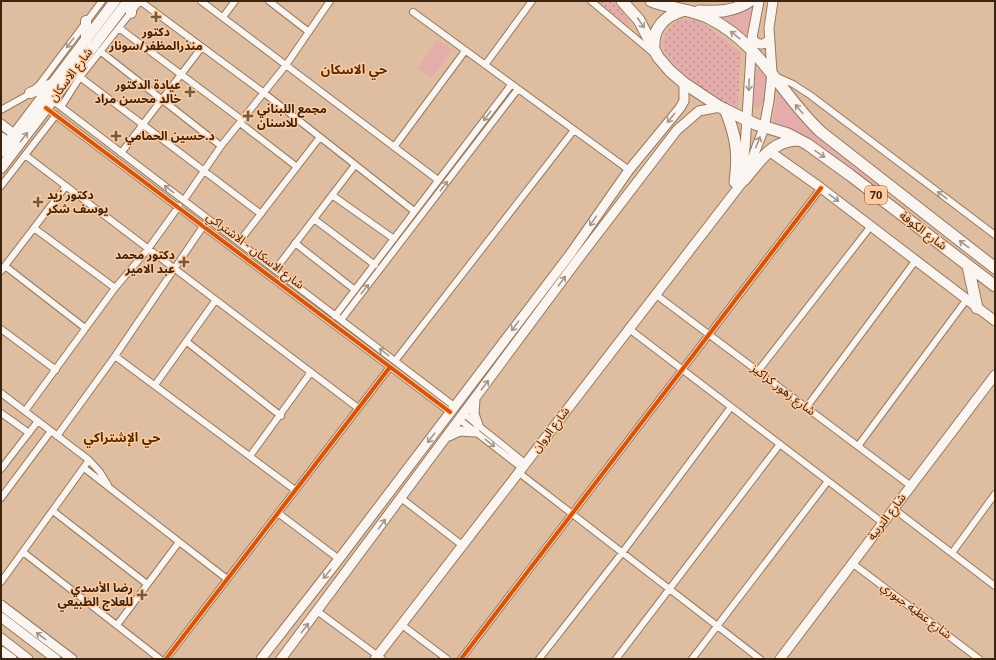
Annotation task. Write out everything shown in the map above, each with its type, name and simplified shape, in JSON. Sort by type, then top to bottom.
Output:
[{"type":"highway","name":"70","points":[[622,1],[639,20],[656,53],[670,71],[684,83],[722,108],[747,121]]},
{"type":"highway","name":"70","points":[[651,1],[686,11],[721,24],[751,44],[773,74]]},
{"type":"highway","points":[[656,53],[655,36],[660,24],[666,18],[686,11],[723,12],[737,9],[750,1]]},
{"type":"highway","name":"شارع الكوفة","points":[[773,74],[800,111],[821,132],[995,268]]},
{"type":"highway","points":[[722,108],[736,139],[739,181]]},
{"type":"highway","name":"شارع الكوفة","points":[[747,121],[800,140],[850,175],[995,286]]},
{"type":"highway","points":[[739,181],[769,151],[780,143],[789,140],[800,140]]},
{"type":"highway","points":[[968,266],[977,308]]},
{"type":"main road","name":"شارع الاسكان","points":[[1,152],[4,140],[14,134],[115,1]]},
{"type":"main road","name":"شارع الاسكان","points":[[1,168],[128,1]]},
{"type":"main road","points":[[131,1],[131,13]]},
{"type":"main road","name":"شارع الروان","points":[[739,181],[743,163],[747,121],[751,44],[759,1]]},
{"type":"main road","name":"شارع الروان","points":[[378,658],[462,545],[727,201],[739,181],[764,128],[770,101],[773,74],[770,21],[773,1]]},
{"type":"main road","points":[[86,22],[86,40]]},
{"type":"main road","points":[[751,44],[764,44],[770,39]]},
{"type":"main road","points":[[261,659],[339,559],[571,252],[629,170],[680,108],[684,101],[684,83]]},
{"type":"main road","points":[[30,93],[52,84]]},
{"type":"main road","points":[[281,659],[579,258],[684,122],[704,109],[722,108]]},
{"type":"main road","points":[[1,124],[14,134]]},
{"type":"main road","points":[[769,151],[821,188],[995,321]]},
{"type":"main road","points":[[571,252],[576,254],[579,258]]},
{"type":"main road","name":"شارع التربية","points":[[780,659],[995,375]]},
{"type":"main road","points":[[446,438],[460,431],[476,428],[473,409],[475,398]]},
{"type":"main road","points":[[417,456],[427,464]]},
{"type":"main road","points":[[1,605],[72,659]]},
{"type":"main road","points":[[1,617],[55,658]]},
{"type":"main road","points":[[1,638],[28,659]]},
{"type":"main road","points":[[1,650],[12,659]]},
{"type":"street","points":[[1,110],[30,93],[39,85],[102,1]]},
{"type":"street","points":[[61,107],[80,77],[140,1],[264,93],[414,211]]},
{"type":"street","points":[[201,1],[438,180]]},
{"type":"street","points":[[223,17],[235,1]]},
{"type":"street","points":[[269,1],[309,32]]},
{"type":"street","points":[[184,200],[221,146],[286,65],[330,1]]},
{"type":"street","points":[[485,65],[532,1]]},
{"type":"street","points":[[590,1],[656,53]]},
{"type":"street","points":[[413,12],[629,170]]},
{"type":"street","points":[[119,28],[297,167]]},
{"type":"street","points":[[121,153],[202,47]]},
{"type":"street","points":[[100,51],[221,146]]},
{"type":"street","points":[[394,147],[465,51]]},
{"type":"street","points":[[773,74],[806,92],[995,235]]},
{"type":"street","points":[[80,77],[203,172],[261,214]]},
{"type":"street","points":[[335,316],[511,85]]},
{"type":"street","points":[[341,320],[518,90]]},
{"type":"street","name":"شارع الاسكان - الاشتراكي","points":[[49,104],[61,107],[184,200],[395,361],[452,409]]},
{"type":"street","name":"شارع الاسكان - الاشتراكي","points":[[49,104],[56,115],[179,206],[390,367],[452,409]]},
{"type":"street","points":[[1,186],[56,115]]},
{"type":"street","points":[[395,361],[574,130]]},
{"type":"street","points":[[239,242],[320,137]]},
{"type":"street","points":[[25,155],[148,249],[175,267],[215,301],[358,408]]},
{"type":"street","points":[[275,270],[355,165]]},
{"type":"street","points":[[1,271],[66,186]]},
{"type":"street","points":[[461,659],[821,188]]},
{"type":"street","points":[[332,195],[394,239]]},
{"type":"street","points":[[25,411],[115,288],[148,249],[179,206]]},
{"type":"street","points":[[314,219],[375,265]]},
{"type":"street","points":[[57,436],[115,356],[204,225]]},
{"type":"street","points":[[758,371],[871,226]]},
{"type":"street","points":[[215,234],[220,232],[219,227]]},
{"type":"street","points":[[34,228],[115,288]]},
{"type":"street","points":[[295,243],[355,290]]},
{"type":"street","points":[[806,408],[916,260]]},
{"type":"street","points":[[5,266],[85,328]]},
{"type":"street","name":"شارع زهور كزاكيز","points":[[655,294],[911,486]]},
{"type":"street","points":[[858,446],[967,299]]},
{"type":"street","points":[[155,385],[215,301]]},
{"type":"street","points":[[628,328],[882,523]]},
{"type":"street","points":[[1,329],[56,370]]},
{"type":"street","points":[[360,344],[364,337]]},
{"type":"street","points":[[187,342],[281,416]]},
{"type":"street","points":[[115,356],[295,490]]},
{"type":"street","points":[[166,659],[390,367]]},
{"type":"street","points":[[250,456],[281,416],[311,372]]},
{"type":"street","points":[[1,393],[89,460],[100,472],[111,489]]},
{"type":"street","points":[[539,659],[622,553],[731,407]]},
{"type":"street","points":[[1,413],[29,433]]},
{"type":"street","points":[[462,417],[522,468],[571,514],[760,659]]},
{"type":"street","points":[[1,469],[38,421]]},
{"type":"street","points":[[1,498],[51,431]]},
{"type":"street","points":[[616,659],[780,444]]},
{"type":"street","points":[[1,582],[89,460]]},
{"type":"street","points":[[84,468],[227,579]]},
{"type":"street","points":[[692,659],[828,482]]},
{"type":"street","points":[[952,553],[995,494]]},
{"type":"street","points":[[401,498],[462,545]]},
{"type":"street","points":[[894,508],[995,586]]},
{"type":"street","points":[[53,511],[148,584]]},
{"type":"street","points":[[278,512],[339,559]]},
{"type":"street","points":[[117,625],[179,542]]},
{"type":"street","points":[[23,552],[160,659]]},
{"type":"street","name":"شارع عطية جبوري","points":[[852,563],[979,659]]},
{"type":"street","points":[[317,611],[378,658]]},
{"type":"street","points":[[402,625],[447,659]]},
{"type":"shaded area","points":[[597,1],[611,1],[620,8],[633,29]]},
{"type":"shaded area","points":[[755,1],[746,35],[722,18]]},
{"type":"shaded area","points":[[680,19],[697,20],[710,28],[741,53],[738,106],[734,108],[702,88],[669,59],[664,50],[664,36]]},
{"type":"shaded area","points":[[437,40],[452,50],[432,78],[418,68]]},
{"type":"shaded area","points":[[761,68],[768,73],[767,88],[763,103],[757,109],[752,103],[751,88],[753,77],[757,69]]},
{"type":"shaded area","points":[[778,85],[810,131],[884,190],[880,195],[773,127]]},
{"type":"cycle path","points":[[46,108],[450,412]]},
{"type":"cycle path","points":[[461,659],[821,188]]},
{"type":"cycle path","points":[[166,659],[390,367]]},
{"type":"place","name":"دكتور منذرالمظفر/سونار","points":[[156,17]]},
{"type":"place","name":"عيادة الدكتور خالد محسن مراد","points":[[190,92]]},
{"type":"place","name":"مجمع اللبناني للاسنان","points":[[248,116]]},
{"type":"place","name":"د.حسين الحمامي","points":[[116,136]]},
{"type":"place","name":"دكتور زيد يوسف شكر","points":[[38,202]]},
{"type":"place","name":"دكتور محمد عبد الامير","points":[[184,262]]},
{"type":"place","name":"رضا الأسدي للعلاج الطبيعي","points":[[142,595]]},
{"type":"district","name":"حي الاسكان","points":[[354,70]]},
{"type":"district","name":"حي الإشتراكي","points":[[122,438]]}]
